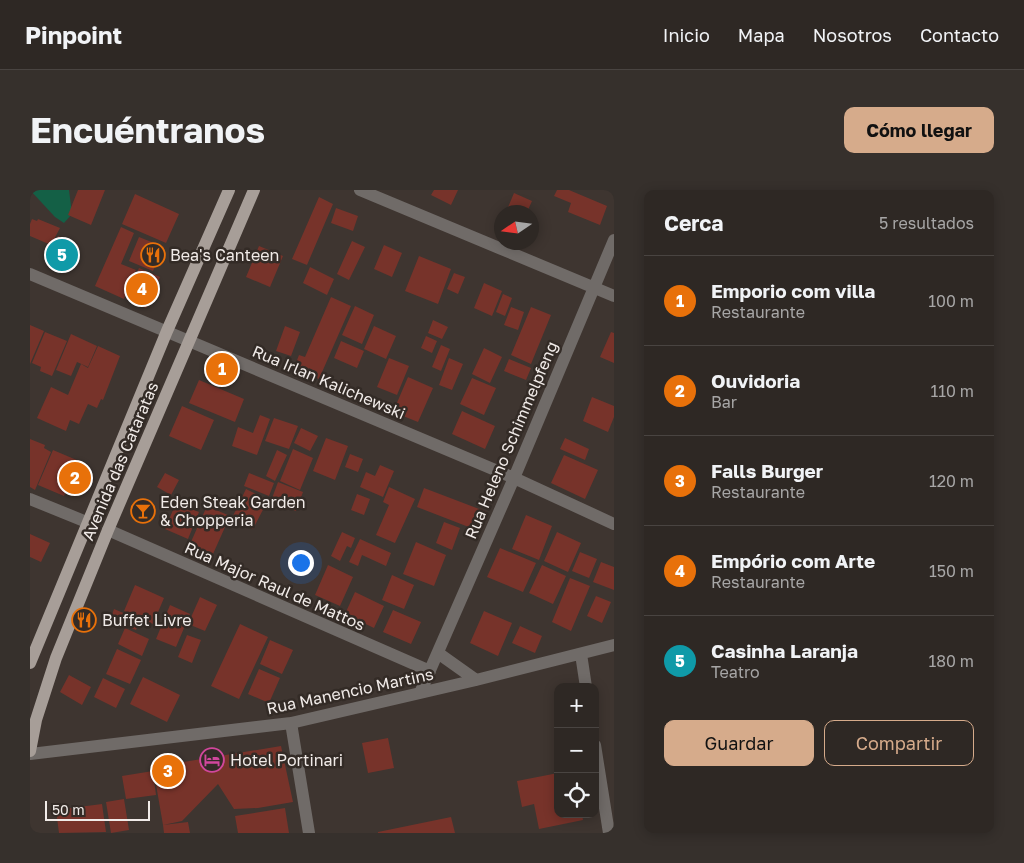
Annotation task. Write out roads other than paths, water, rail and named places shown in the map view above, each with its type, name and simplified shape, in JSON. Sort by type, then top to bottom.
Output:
[{"type":"main road","name":"Avenida das Cataratas","points":[[30,663],[38,639],[89,523],[167,331],[229,190]]},
{"type":"main road","name":"Avenida das Cataratas","points":[[30,752],[36,720],[56,658],[108,530],[254,190]]},
{"type":"street","points":[[360,190],[614,296]]},
{"type":"street","name":"Rua Heleno Schimmelpfeng","points":[[420,693],[514,478],[614,240]]},
{"type":"street","name":"Rua Irlan Kalichewski","points":[[30,274],[514,478],[614,524]]},
{"type":"street","points":[[30,499],[89,523]]},
{"type":"street","name":"Rua Major Raul de Mattos","points":[[108,530],[430,671]]},
{"type":"street","name":"Rua Manencio Martins","points":[[30,752],[290,723],[476,680],[614,645]]},
{"type":"street","points":[[438,653],[476,680]]},
{"type":"street","points":[[581,654],[585,683]]},
{"type":"street","points":[[290,723],[309,833]]},
{"type":"street","points":[[599,770],[609,833]]},
{"type":"place","name":"Casinha Laranja","points":[[62,255]]},
{"type":"place","name":"Bea's Canteen","points":[[153,255]]},
{"type":"place","name":"Empório com Arte","points":[[142,289]]},
{"type":"place","name":"Emporio com villa","points":[[222,369]]},
{"type":"place","name":"Ouvidoria","points":[[75,478]]},
{"type":"place","name":"Eden Steak Garden & Chopperia","points":[[143,511]]},
{"type":"place","name":"Buffet Livre","points":[[84,620]]},
{"type":"place","name":"Hotel Portinari","points":[[212,760]]},
{"type":"place","name":"Falls Burger","points":[[168,771]]}]
